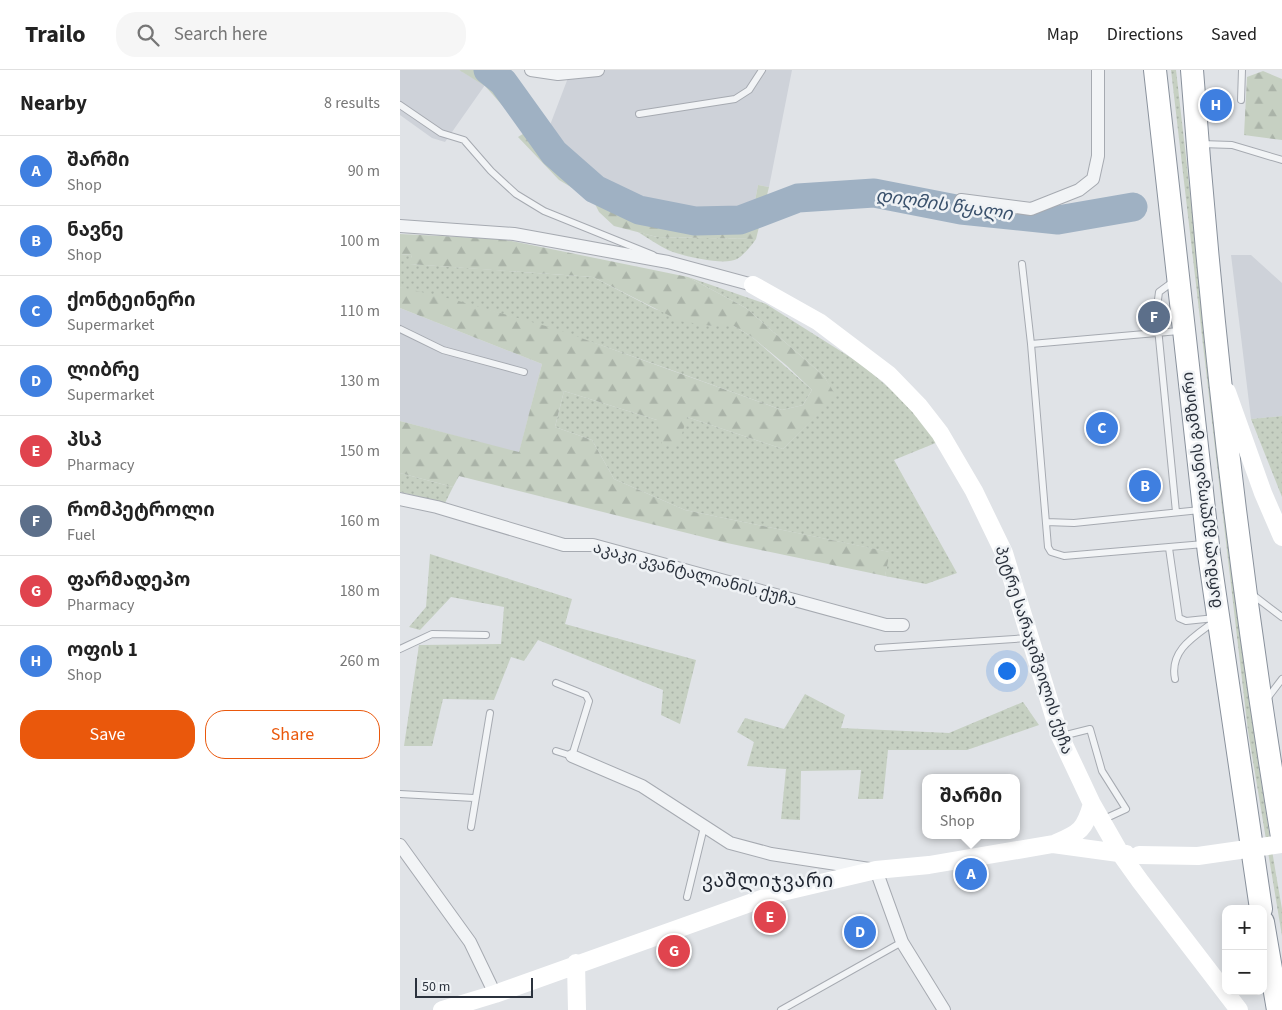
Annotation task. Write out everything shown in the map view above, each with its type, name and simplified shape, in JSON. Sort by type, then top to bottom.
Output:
[{"type":"highway","name":"მარშალ გელოვანის გამზირი","points":[[1154,70],[1203,509],[1260,905]]},
{"type":"highway","name":"მარშალ გელოვანის გამზირი","points":[[1192,70],[1208,265],[1245,588],[1261,707],[1274,772],[1282,837]]},
{"type":"highway","points":[[1267,945],[1278,1010]]},
{"type":"main road","name":"პეტრე სარაჯიშვილის ქუჩა","points":[[753,285],[819,322],[889,375],[925,413],[940,433],[974,491],[1008,563],[1060,736],[1092,804],[1120,853],[1239,1010]]},
{"type":"main road","points":[[1220,371],[1263,493],[1282,537]]},
{"type":"main road","points":[[442,1010],[495,994],[576,963],[778,893],[876,870],[929,865],[1054,844],[1082,830],[1087,823],[1092,804]]},
{"type":"main road","points":[[1054,844],[1139,855],[1198,856],[1282,844]]},
{"type":"main road","points":[[576,963],[577,1010]]},
{"type":"street","points":[[531,70],[558,74],[598,70]]},
{"type":"street","points":[[961,200],[1031,209],[1078,190],[1093,179],[1098,156],[1098,70]]},
{"type":"street","name":"პეტრე სარაჯიშვილის ქუჩა","points":[[400,226],[514,234],[668,262],[753,285]]},
{"type":"street","name":"აკაკი კვანტალიანის ქუჩა","points":[[400,499],[437,507],[564,545],[593,545],[886,625],[902,625]]},
{"type":"street","points":[[572,756],[642,786],[730,843],[771,854],[876,870],[902,942],[944,1010]]},
{"type":"street","points":[[400,845],[470,942],[495,994]]},
{"type":"lane","points":[[639,114],[735,99],[749,90],[762,70]]},
{"type":"lane","points":[[1241,100],[1242,70]]},
{"type":"lane","points":[[400,105],[441,133],[464,140],[491,171],[516,194],[544,211],[624,242],[668,262]]},
{"type":"lane","points":[[1198,152],[1232,145],[1282,160]]},
{"type":"lane","points":[[1022,264],[1031,344],[1048,546],[1051,552],[1064,556],[1208,544]]},
{"type":"lane","points":[[1157,307],[1159,292],[1176,273]]},
{"type":"lane","points":[[400,330],[443,350],[524,372]]},
{"type":"lane","points":[[1031,344],[1158,330],[1183,330]]},
{"type":"lane","points":[[1158,330],[1176,512]]},
{"type":"lane","points":[[1046,522],[1074,523],[1203,509]]},
{"type":"lane","points":[[1169,548],[1179,618],[1186,621],[1218,618]]},
{"type":"lane","points":[[1245,588],[1282,617]]},
{"type":"lane","points":[[1175,679],[1174,660],[1181,648],[1218,618]]},
{"type":"lane","points":[[400,649],[412,641],[432,634],[486,635]]},
{"type":"lane","points":[[878,648],[1031,638]]},
{"type":"lane","points":[[1261,707],[1282,679]]},
{"type":"lane","points":[[556,683],[588,696],[572,756],[556,751]]},
{"type":"lane","points":[[471,827],[474,798],[490,713]]},
{"type":"lane","points":[[1060,736],[1090,729],[1102,771],[1126,809],[1102,821]]},
{"type":"lane","points":[[400,794],[474,798]]},
{"type":"lane","points":[[687,897],[704,827]]},
{"type":"lane","points":[[781,1010],[902,942]]},
{"type":"shaded area","points":[[400,70],[459,70],[485,85],[445,142],[432,138],[400,115]]},
{"type":"shaded area","points":[[571,70],[792,70],[769,187],[758,185],[755,201],[747,208],[710,212],[671,210],[583,171],[572,155],[562,151],[547,133]]},
{"type":"shaded area","points":[[1231,255],[1251,255],[1282,283],[1282,416],[1251,419]]},
{"type":"shaded area","points":[[400,308],[542,364],[519,453],[400,421]]},
{"type":"green space","points":[[459,70],[500,70],[509,78],[562,151],[572,155],[583,171],[671,210],[710,212],[747,208],[755,201],[758,185],[769,187],[756,239],[657,237],[614,226],[599,212],[593,200],[559,180],[518,137],[526,132],[485,86]]},
{"type":"green space","points":[[1171,70],[1176,70],[1223,491],[1249,700],[1282,909],[1282,936],[1248,731]]},
{"type":"green space","points":[[1263,71],[1282,79],[1282,140],[1244,135],[1247,77]]},
{"type":"green space","points":[[638,232],[657,237],[756,239],[737,259],[713,261],[674,252]]},
{"type":"green space","points":[[400,234],[502,239],[688,277],[746,308],[824,376],[836,396],[783,449],[687,417],[679,444],[662,444],[657,420],[564,391],[555,427],[592,440],[614,479],[685,510],[890,552],[885,576],[727,543],[459,476],[453,487],[400,473],[400,421],[519,452],[542,364],[400,308],[400,287],[455,300],[556,329],[782,410],[803,405],[812,390],[786,365],[752,337],[734,326],[712,326],[680,321],[593,277],[409,264],[412,255],[400,254]]},
{"type":"green space","points":[[400,254],[412,255],[410,264],[593,277],[655,309],[712,326],[734,326],[752,337],[812,390],[803,405],[782,410],[549,328],[454,301],[406,290],[400,287]]},
{"type":"green space","points":[[688,277],[766,304],[861,364],[902,399],[938,442],[894,460],[957,573],[926,584],[885,576],[889,552],[685,510],[614,479],[592,440],[555,427],[564,391],[657,420],[687,417],[783,449],[835,396],[824,376],[746,308]]},
{"type":"green space","points":[[1282,416],[1282,497],[1251,419]]},
{"type":"green space","points":[[400,473],[453,487],[445,503],[400,492]]},
{"type":"green space","points":[[430,554],[572,599],[565,624],[696,660],[680,724],[661,715],[663,690],[538,640],[524,661],[511,657],[494,700],[443,699],[432,746],[404,746],[419,645],[501,644],[504,607],[451,597],[420,630],[409,627],[426,607]]},
{"type":"green space","points":[[805,694],[845,715],[841,728],[949,733],[1023,702],[1039,725],[967,750],[888,750],[883,799],[858,799],[861,770],[801,771],[800,820],[781,819],[786,769],[747,766],[754,742],[737,732],[745,718],[784,729]]},
{"type":"waterway","name":"დიღმის წყალი","points":[[488,70],[503,82],[554,153],[595,189],[639,210],[695,221],[740,220],[798,198],[874,193],[961,210],[1058,220],[1133,207]]},
{"type":"place","name":"ოფის 1","points":[[1216,105]]},
{"type":"place","name":"რომპეტროლი","points":[[1154,317]]},
{"type":"place","name":"ქონტეინერი","points":[[1102,428]]},
{"type":"place","name":"ნავნე","points":[[1145,486]]},
{"type":"place","name":"შარმი","points":[[971,874]]},
{"type":"place","name":"პსპ","points":[[770,917]]},
{"type":"place","name":"ლიბრე","points":[[860,932]]},
{"type":"place","name":"ფარმადეპო","points":[[674,951]]},
{"type":"district","name":"ვაშლიჯვარი","points":[[768,881]]}]
